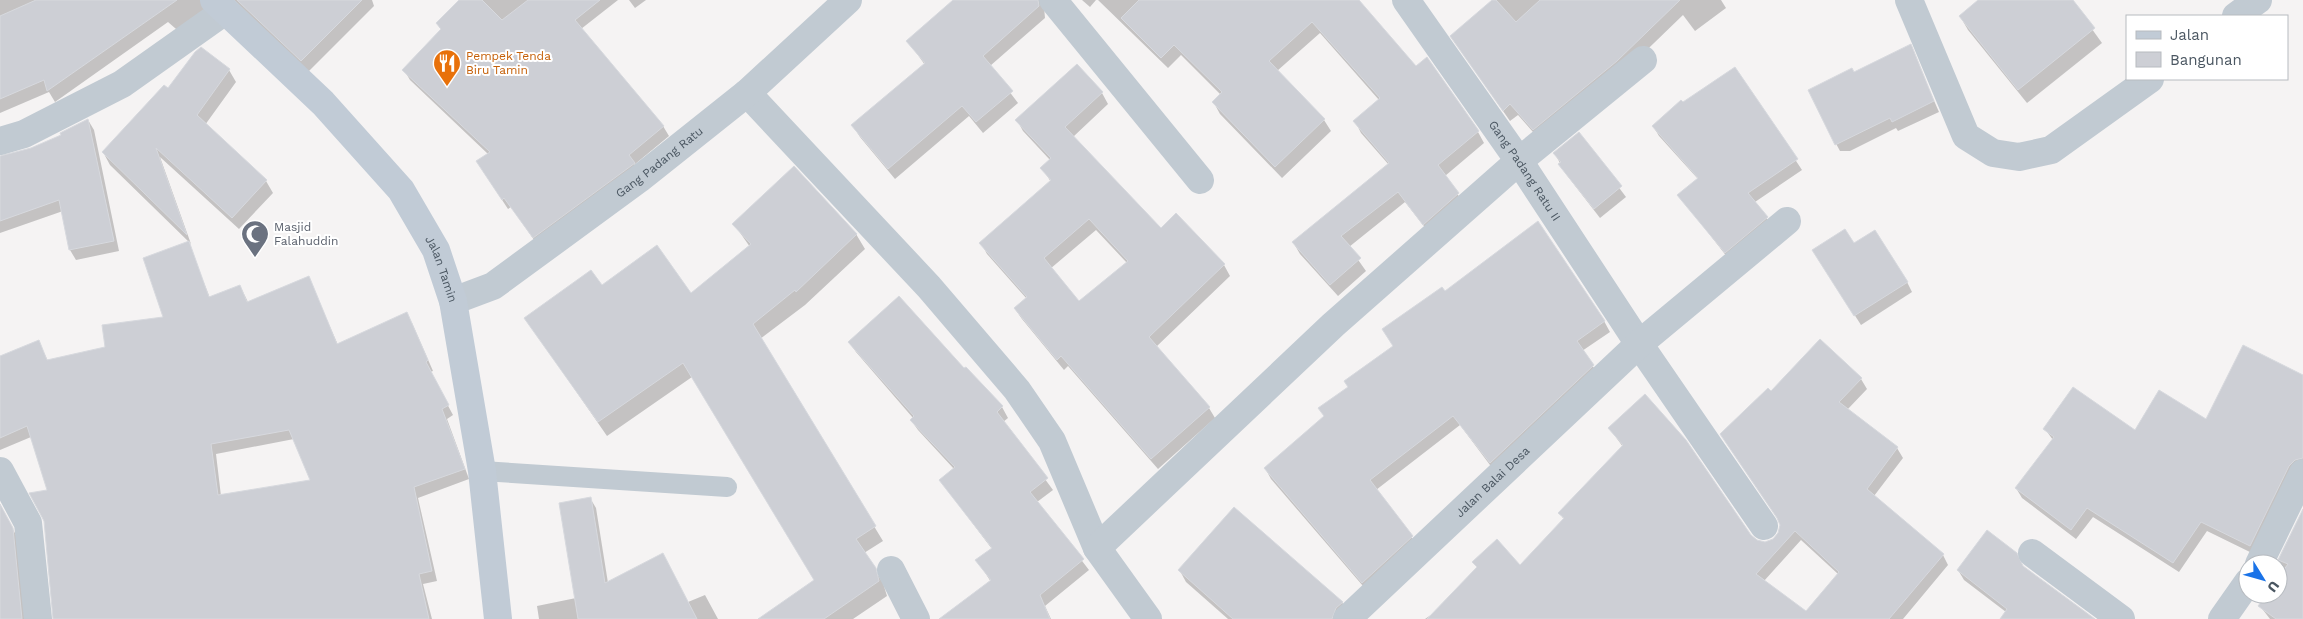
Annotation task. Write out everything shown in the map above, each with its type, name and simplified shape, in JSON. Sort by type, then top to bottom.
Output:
[{"type":"main road","name":"Jalan Tamin","points":[[220,5],[323,102],[401,190],[436,250],[453,301],[482,471],[498,619]]},
{"type":"street","name":"Gang Padang Ratu","points":[[453,301],[493,286],[639,179],[747,93],[848,0]]},
{"type":"street","points":[[1053,0],[1200,180]]},
{"type":"street","name":"Gang Padang Ratu II","points":[[1406,0],[1520,161],[1639,344],[1764,526]]},
{"type":"street","points":[[1910,0],[1966,136],[1993,153],[2019,157],[2050,150],[2149,80]]},
{"type":"street","points":[[2237,15],[2258,0]]},
{"type":"street","points":[[0,141],[24,134],[122,84],[220,5]]},
{"type":"street","points":[[1097,548],[1333,325],[1520,161],[1644,60]]},
{"type":"street","points":[[747,93],[929,287],[1016,390],[1052,441],[1097,548],[1148,619]]},
{"type":"street","name":"Jalan Balai Desa","points":[[1347,619],[1639,344],[1787,221]]},
{"type":"street","points":[[2264,554],[2303,473]]},
{"type":"street","points":[[3,482],[28,523],[38,619]]},
{"type":"street","points":[[2032,553],[2121,619]]},
{"type":"street","points":[[891,570],[916,619]]},
{"type":"street","points":[[2222,619],[2238,596]]},
{"type":"lane","points":[[482,471],[524,476],[726,487]]},
{"type":"building","points":[[36,0],[177,0],[47,91],[44,80],[0,99],[0,16]]},
{"type":"building","points":[[237,0],[362,0],[301,61]]},
{"type":"building","points":[[459,0],[482,0],[502,20],[528,0],[600,0],[575,20],[664,126],[629,155],[635,163],[533,238],[504,198],[502,200],[476,161],[490,152],[402,70],[441,29],[436,23]]},
{"type":"building","points":[[953,0],[1038,0],[1039,6],[983,56],[1013,91],[976,122],[962,106],[888,169],[851,125],[925,63],[906,41]]},
{"type":"building","points":[[1139,0],[1359,0],[1416,66],[1427,57],[1479,131],[1438,165],[1459,193],[1423,225],[1398,192],[1341,236],[1361,258],[1330,285],[1292,242],[1389,163],[1353,121],[1380,98],[1312,22],[1269,61],[1325,119],[1275,167],[1212,102],[1222,92],[1174,45],[1161,58],[1121,18]]},
{"type":"building","points":[[1492,0],[1496,0],[1516,22],[1540,0],[1680,0],[1617,61],[1533,130],[1510,104],[1503,111],[1450,36]]},
{"type":"building","points":[[1978,0],[2073,0],[2095,28],[2018,90],[1959,16]]},
{"type":"building","points":[[1911,44],[1934,101],[1892,122],[1890,118],[1835,145],[1808,90],[1852,68],[1854,72]]},
{"type":"building","points":[[201,47],[230,69],[197,115],[267,180],[232,218],[156,148],[187,235],[102,152],[164,85],[168,88],[195,52]]},
{"type":"building","points":[[1077,64],[1103,92],[1065,127],[1161,228],[1176,213],[1225,264],[1149,337],[1210,407],[1151,459],[1061,356],[1057,360],[1014,308],[1027,297],[979,243],[1051,180],[1040,168],[1051,158],[1015,120]],"holes":[[[1089,219],[1128,261],[1079,301],[1044,258]]]},
{"type":"building","points":[[1735,67],[1798,159],[1748,193],[1768,217],[1725,253],[1677,195],[1698,178],[1652,126],[1681,100],[1683,102]]},
{"type":"building","points":[[88,119],[114,241],[69,250],[59,200],[0,221],[0,156],[31,148],[61,135],[60,133]]},
{"type":"building","points":[[1579,132],[1622,186],[1594,209],[1558,164],[1561,162],[1553,153]]},
{"type":"building","points":[[794,166],[857,234],[796,292],[795,290],[753,324],[876,526],[856,539],[876,568],[879,581],[824,619],[758,619],[814,580],[683,363],[598,422],[524,318],[591,270],[602,285],[657,245],[691,293],[751,244],[732,224]]},
{"type":"building","points":[[1538,221],[1605,321],[1577,341],[1594,365],[1490,463],[1453,416],[1370,480],[1413,536],[1362,583],[1264,468],[1324,416],[1318,408],[1348,387],[1344,381],[1393,346],[1382,329],[1442,287],[1445,291]]},
{"type":"building","points":[[1845,229],[1854,243],[1875,230],[1908,282],[1854,316],[1812,250]]},
{"type":"building","points":[[189,241],[209,297],[240,285],[247,302],[309,276],[337,344],[407,312],[428,360],[426,362],[449,405],[442,409],[465,469],[414,487],[432,571],[419,574],[429,619],[53,619],[44,521],[29,493],[47,490],[27,426],[0,438],[0,356],[39,340],[47,360],[105,347],[102,325],[163,317],[143,258]],"holes":[[[289,430],[310,480],[218,495],[211,444]]]},
{"type":"building","points":[[899,296],[964,368],[966,367],[1003,406],[997,412],[1048,478],[1030,492],[1084,559],[1040,595],[1050,619],[939,619],[991,580],[975,560],[992,548],[939,480],[955,467],[910,420],[914,416],[848,342]]},
{"type":"building","points":[[1820,339],[1862,378],[1839,402],[1898,447],[1867,489],[1944,554],[1889,619],[1427,619],[1477,567],[1472,562],[1497,539],[1520,565],[1564,518],[1558,513],[1623,445],[1608,428],[1645,394],[1686,440],[1751,535],[1757,540],[1765,542],[1773,539],[1778,533],[1780,525],[1777,518],[1720,434],[1768,388],[1771,391]],"holes":[[[1795,531],[1839,572],[1806,611],[1756,574]]]},
{"type":"building","points":[[2243,345],[2303,375],[2303,458],[2295,460],[2289,466],[2250,546],[2201,522],[2173,563],[2087,508],[2071,530],[2015,488],[2054,437],[2043,429],[2073,387],[2135,430],[2159,390],[2206,419]]},
{"type":"building","points":[[591,497],[605,583],[663,553],[697,619],[578,619],[559,503]]},
{"type":"building","points":[[0,504],[13,528],[22,619],[0,619]]},
{"type":"building","points":[[1234,507],[1343,602],[1336,608],[1332,619],[1233,619],[1178,570]]},
{"type":"building","points":[[2303,509],[2303,619],[2276,619],[2258,606],[2260,604],[2288,604],[2288,554],[2281,554]]},
{"type":"building","points":[[1987,530],[2017,553],[2023,566],[2095,619],[2000,619],[2007,609],[1957,570]]},
{"type":"place","name":"Pempek Tenda Biru Tamin","points":[[447,87]]},
{"type":"place","name":"Masjid Falahuddin","points":[[255,258]]}]
